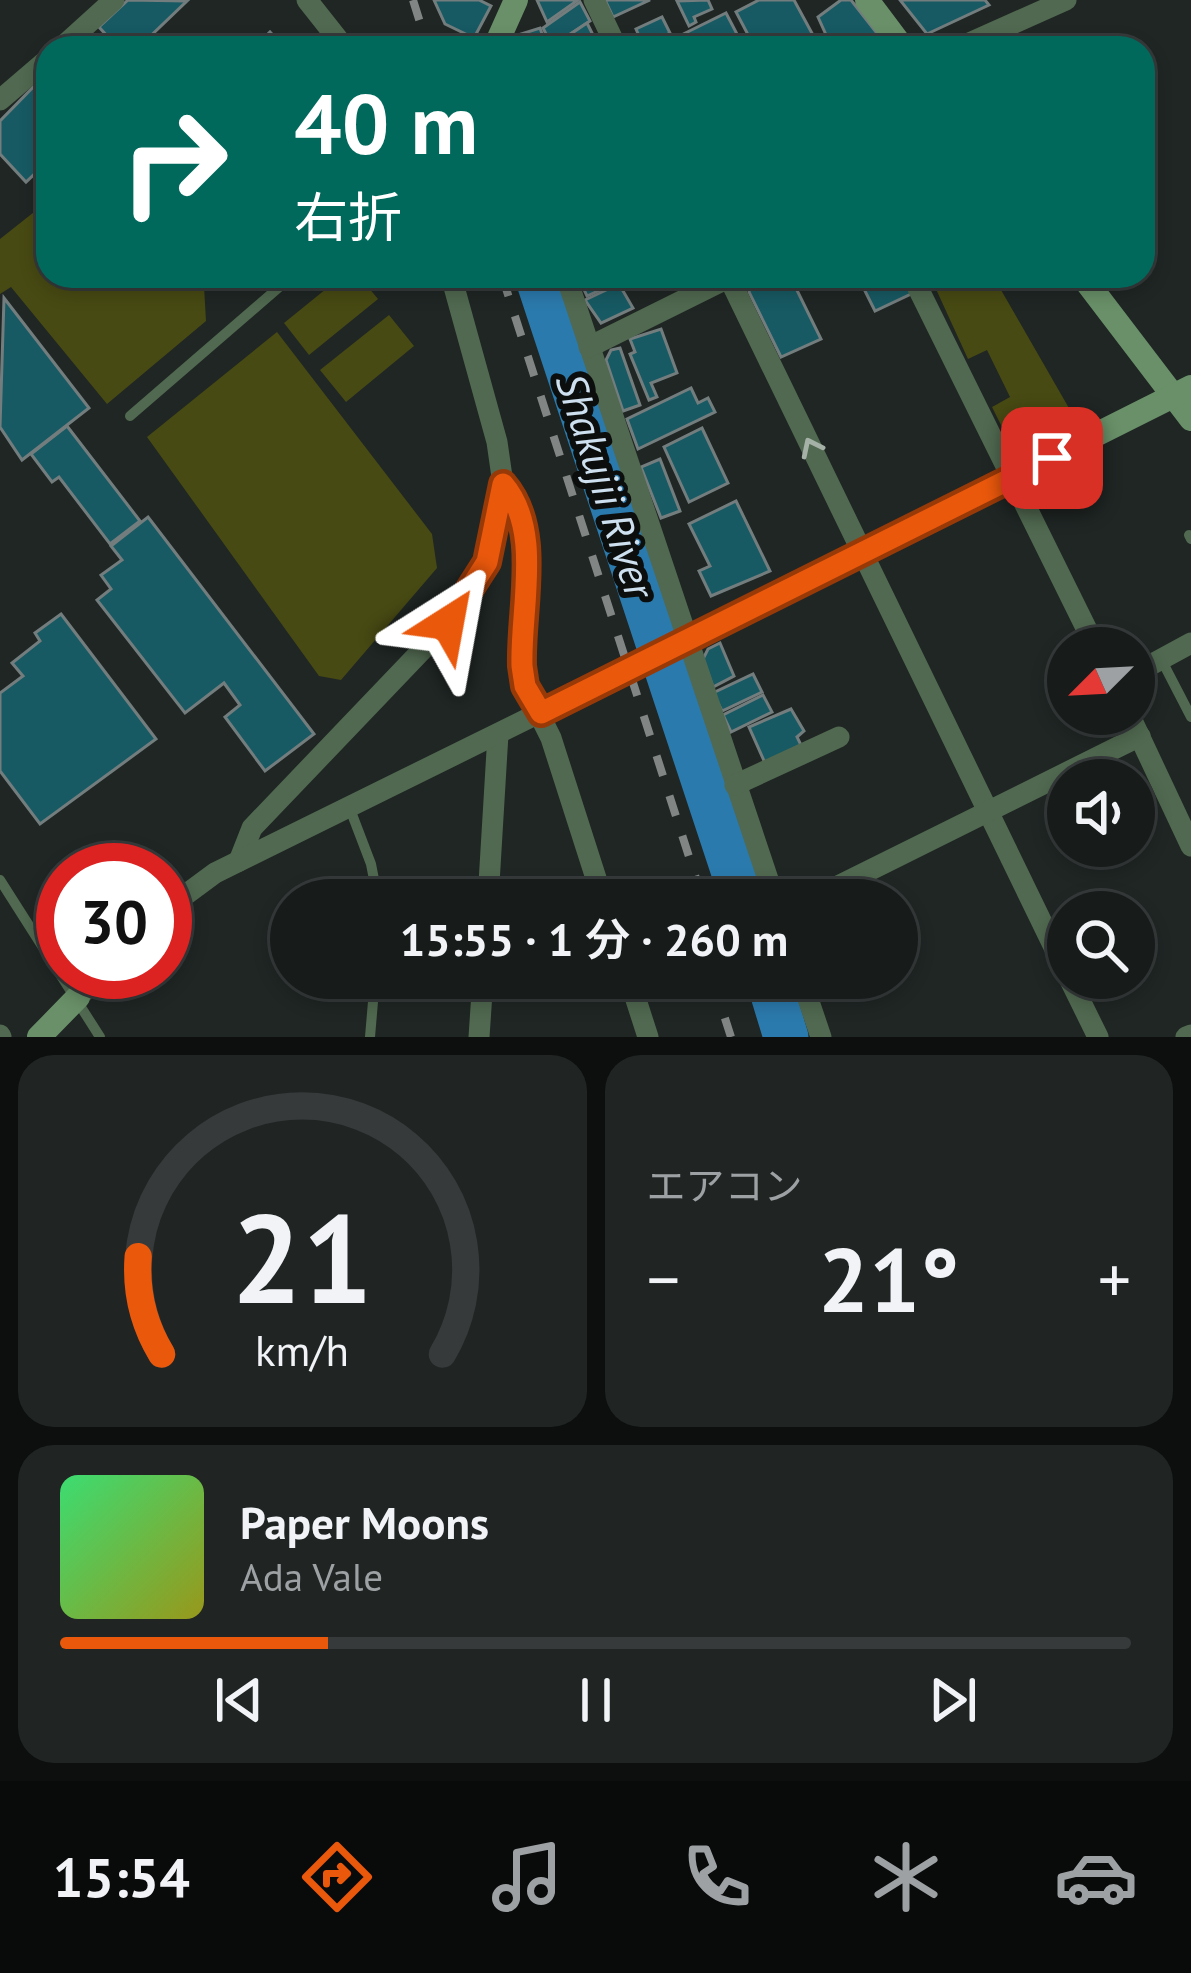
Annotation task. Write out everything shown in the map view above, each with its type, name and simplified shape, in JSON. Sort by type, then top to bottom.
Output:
[{"type":"street","points":[[74,36],[114,0]]},
{"type":"street","points":[[307,0],[336,36]]},
{"type":"street","points":[[500,36],[516,0]]},
{"type":"street","points":[[593,0],[611,36]]},
{"type":"street","points":[[867,0],[894,36]]},
{"type":"street","points":[[985,36],[1066,0]]},
{"type":"street","points":[[0,100],[36,69]]},
{"type":"street","points":[[239,860],[252,828],[464,603],[487,562],[503,484],[497,442],[454,288]]},
{"type":"street","points":[[570,288],[682,643],[768,879]]},
{"type":"street","points":[[589,346],[705,288]]},
{"type":"street","points":[[735,288],[1047,934]]},
{"type":"street","points":[[918,288],[1086,627]]},
{"type":"street","points":[[1093,288],[1183,391],[1191,419]]},
{"type":"street","points":[[192,888],[239,860],[630,670],[1183,391]]},
{"type":"street","points":[[503,484],[516,499],[524,525],[525,686],[541,713],[597,879]]},
{"type":"street","points":[[1155,662],[1191,643]]},
{"type":"street","points":[[489,879],[498,734]]},
{"type":"street","points":[[853,879],[1140,736],[1191,846]]},
{"type":"street","points":[[735,785],[839,737]]},
{"type":"street","points":[[39,1037],[76,999]]},
{"type":"street","points":[[479,1037],[482,999]]},
{"type":"street","points":[[636,999],[648,1037]]},
{"type":"street","points":[[808,999],[820,1037]]},
{"type":"street","points":[[1079,999],[1098,1037]]},
{"type":"lane","points":[[130,416],[278,288]]},
{"type":"lane","points":[[1161,659],[1191,717]]},
{"type":"lane","points":[[350,808],[374,879]]},
{"type":"lane","points":[[0,880],[36,934]]},
{"type":"lane","points":[[79,999],[100,1037]]},
{"type":"lane","points":[[370,1037],[373,999]]},
{"type":"shaded area","points":[[36,210],[36,288],[204,288],[206,321],[107,404],[11,287],[0,294],[0,239]]},
{"type":"shaded area","points":[[327,288],[369,288],[378,299],[309,355],[284,323]]},
{"type":"shaded area","points":[[935,288],[1000,288],[1081,429],[1023,458],[1013,449],[992,407],[1010,397],[987,350],[968,359]]},
{"type":"shaded area","points":[[389,315],[414,346],[346,402],[320,370]]},
{"type":"shaded area","points":[[277,332],[432,534],[437,568],[341,680],[319,676],[147,437]]},
{"type":"building","points":[[128,0],[187,1],[151,36],[107,36],[99,27]]},
{"type":"building","points":[[434,0],[479,0],[491,6],[475,36],[445,24]]},
{"type":"building","points":[[537,0],[578,0],[547,22]]},
{"type":"building","points":[[605,0],[650,0],[613,17]]},
{"type":"building","points":[[708,0],[712,9],[694,17],[696,22],[689,26],[677,1]]},
{"type":"building","points":[[759,0],[794,0],[814,36],[749,36],[736,12]]},
{"type":"building","points":[[841,0],[851,0],[879,36],[827,36],[818,17]]},
{"type":"building","points":[[900,0],[985,0],[989,5],[927,34]]},
{"type":"building","points":[[580,2],[590,21],[567,36],[547,36],[543,28]]},
{"type":"building","points":[[726,13],[737,34],[733,36],[679,36]]},
{"type":"building","points":[[662,17],[670,33],[639,36],[636,29]]},
{"type":"building","points":[[587,23],[594,36],[568,36]]},
{"type":"building","points":[[540,28],[543,36],[522,36]]},
{"type":"building","points":[[36,84],[36,172],[26,182],[0,154],[0,121]]},
{"type":"building","points":[[621,288],[633,308],[601,323],[585,300]]},
{"type":"building","points":[[750,288],[796,288],[821,339],[781,357]]},
{"type":"building","points":[[864,288],[910,288],[913,293],[875,311]]},
{"type":"building","points":[[4,298],[89,408],[22,460],[0,427]]},
{"type":"building","points":[[661,329],[677,373],[651,383],[657,397],[649,400],[630,354],[635,352],[630,339]]},
{"type":"building","points":[[620,348],[640,405],[623,411],[606,360],[611,350]]},
{"type":"building","points":[[691,388],[698,403],[708,398],[715,412],[638,449],[627,419]]},
{"type":"building","points":[[67,426],[140,521],[110,544],[59,477],[52,482],[31,454]]},
{"type":"building","points":[[702,428],[728,483],[689,502],[664,447]]},
{"type":"building","points":[[660,459],[680,511],[661,518],[641,467]]},
{"type":"building","points":[[736,501],[770,571],[711,596],[699,571],[710,566],[689,524]]},
{"type":"building","points":[[148,517],[314,734],[265,771],[225,717],[240,705],[224,683],[185,713],[97,600],[111,589],[101,575],[122,560],[111,546]]},
{"type":"building","points":[[61,614],[156,739],[40,824],[0,771],[0,693],[23,676],[12,663],[40,641],[35,633]]},
{"type":"building","points":[[720,643],[734,676],[713,687],[703,659],[708,649]]},
{"type":"building","points":[[753,674],[762,692],[722,711],[713,693]]},
{"type":"building","points":[[763,695],[772,712],[731,732],[723,715]]},
{"type":"building","points":[[791,709],[804,731],[797,737],[801,745],[765,763],[749,727]]},
{"type":"waterway","name":"Shakujii River","points":[[541,288],[736,879]]},
{"type":"waterway","name":"Shakujii River","points":[[774,999],[786,1037]]},
{"type":"railway","points":[[413,0],[424,36]]},
{"type":"railway","points":[[506,288],[696,879]]},
{"type":"railway","points":[[719,999],[731,1037]]},
{"type":"route","points":[[448,623],[487,562],[503,484],[516,499],[524,525],[522,666],[525,686],[541,713],[1052,458]]}]
